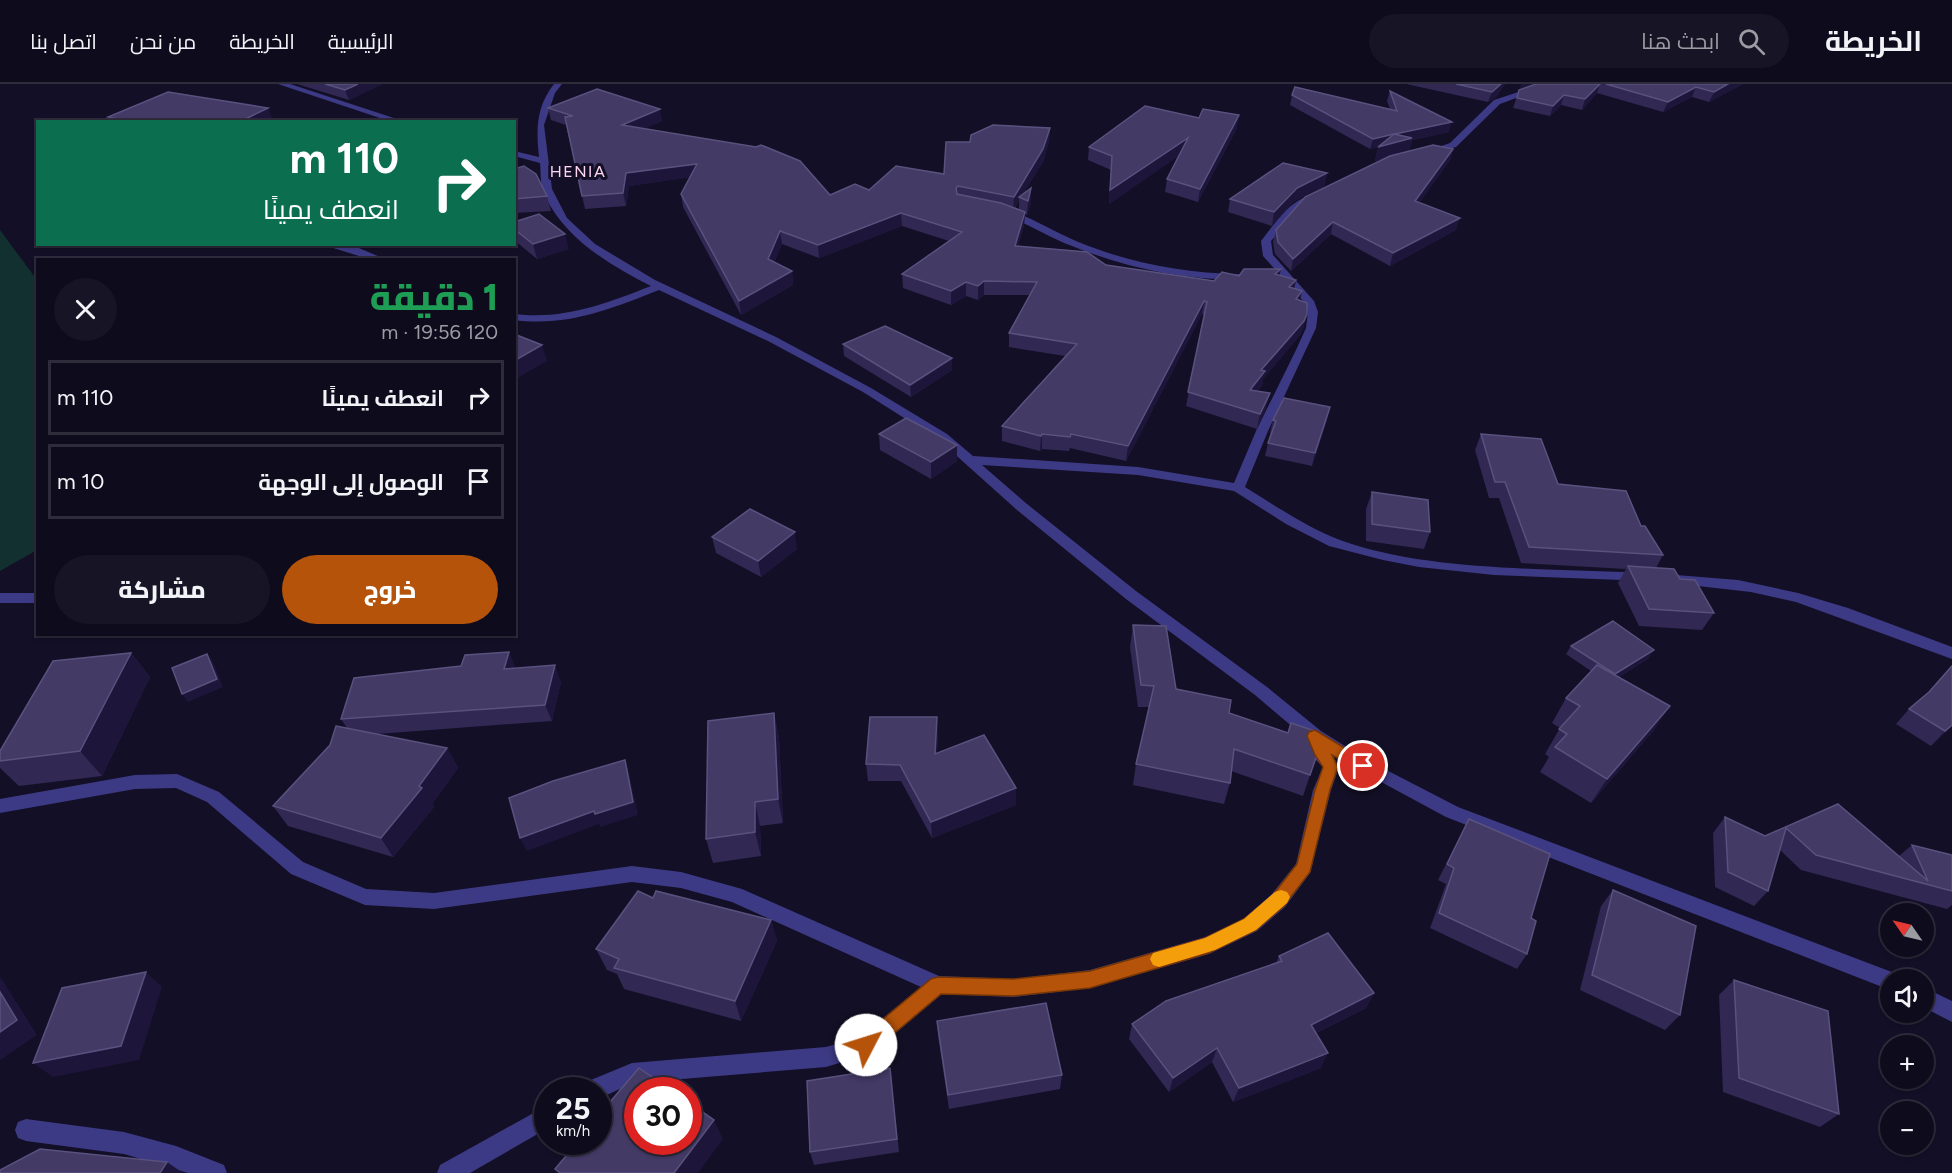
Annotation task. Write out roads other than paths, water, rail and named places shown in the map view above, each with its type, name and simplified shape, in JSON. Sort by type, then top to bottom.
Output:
[{"type":"street","points":[[282,84],[396,120]]},
{"type":"street","points":[[558,84],[550,93],[540,125],[547,189],[563,219],[592,246],[659,286],[772,339],[867,390],[943,436],[1022,507],[1131,595],[1261,691],[1315,736],[1363,766],[1452,812],[1880,977]]},
{"type":"street","points":[[1411,156],[1453,145],[1497,102],[1550,84]]},
{"type":"street","points":[[516,153],[544,160]]},
{"type":"street","points":[[1238,488],[1262,431],[1311,328],[1312,312],[1309,301],[1279,277],[1268,256],[1266,241],[1299,205],[1323,192]]},
{"type":"street","points":[[993,209],[1017,216],[1049,233],[1115,260],[1140,267],[1198,277],[1252,277]]},
{"type":"street","points":[[335,247],[356,250],[377,258]]},
{"type":"street","points":[[516,317],[556,321],[579,317],[659,286]]},
{"type":"street","points":[[969,460],[1170,474],[1206,480],[1238,488],[1306,528],[1345,546],[1407,560],[1467,567],[1720,582],[1773,591],[1820,604],[1952,653]]},
{"type":"street","points":[[0,598],[36,598]]},
{"type":"street","points":[[0,806],[135,782],[177,782],[213,796],[297,868],[365,897],[434,901],[632,874],[681,880],[735,895],[938,985],[1014,988],[1090,979],[1209,945],[1250,925],[1278,901],[1304,867],[1331,767],[1324,754],[1322,755],[1315,736]]},
{"type":"street","points":[[612,1082],[632,1073],[826,1057],[866,1045],[938,985]]},
{"type":"street","points":[[1934,1002],[1952,1012]]},
{"type":"street","points":[[448,1173],[534,1124]]},
{"type":"street","points":[[26,1130],[124,1143],[176,1157],[216,1173]]},
{"type":"district","name":"HENIA","points":[[578,171]]}]
